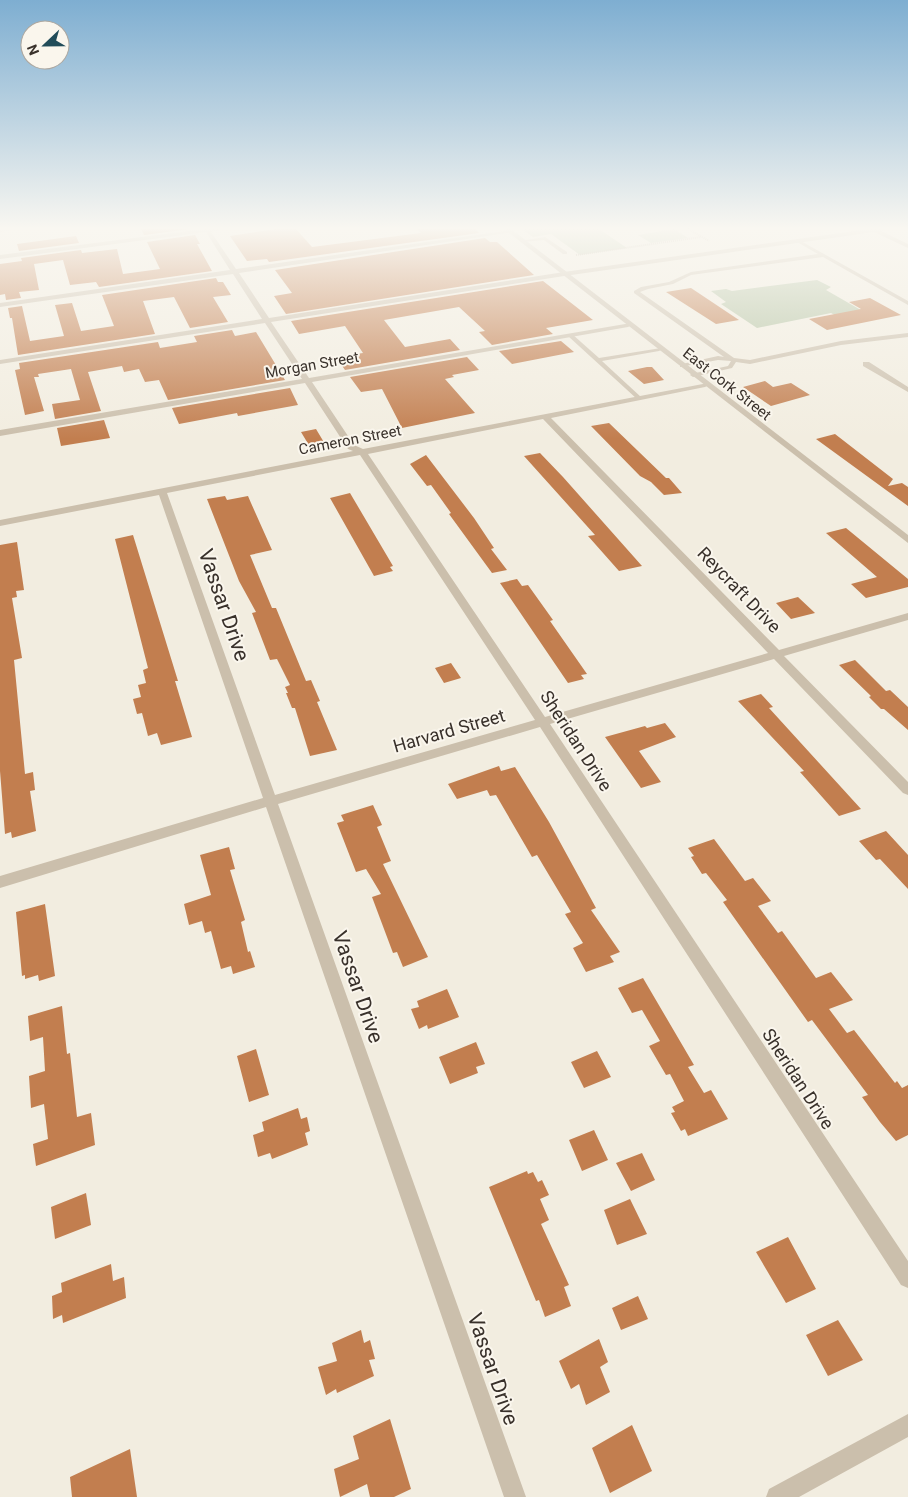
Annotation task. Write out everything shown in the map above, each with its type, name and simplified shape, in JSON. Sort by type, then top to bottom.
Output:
[{"type":"street","points":[[0,305],[44,299]]},
{"type":"street","name":"Sheridan Drive","points":[[253,299],[351,447],[362,452],[908,1278]]},
{"type":"street","points":[[0,362],[407,299]]},
{"type":"street","name":"East Cork Street","points":[[595,299],[906,536]]},
{"type":"street","name":"Morgan Street","points":[[0,433],[628,325]]},
{"type":"street","points":[[866,364],[908,390]]},
{"type":"street","name":"Cameron Street","points":[[0,523],[706,385]]},
{"type":"street","name":"Reycraft Drive","points":[[544,416],[908,790]]},
{"type":"street","name":"Vassar Drive","points":[[162,491],[515,1497]]},
{"type":"street","name":"Harvard Street","points":[[0,882],[270,801],[908,616]]},
{"type":"street","points":[[777,1497],[908,1425]]},
{"type":"lane","points":[[646,299],[734,361]]},
{"type":"lane","points":[[570,335],[639,398]]},
{"type":"lane","points":[[682,366],[718,358],[750,362],[841,343],[908,335]]},
{"type":"lane","points":[[598,360],[659,349]]},
{"type":"lane","points":[[693,375],[730,367],[734,361]]},
{"type":"green space","points":[[722,299],[841,299],[873,317],[848,322],[831,313],[757,328],[721,304],[726,302]]},
{"type":"building","points":[[103,299],[160,299],[143,301],[155,334],[18,355],[12,318],[10,318],[8,308],[22,306],[30,341],[64,336],[55,305],[72,303],[81,331],[114,326]]},
{"type":"building","points":[[175,299],[214,299],[228,322],[190,328]]},
{"type":"building","points":[[276,299],[382,299],[286,314]]},
{"type":"building","points":[[430,299],[566,299],[593,320],[546,328],[553,334],[492,345],[479,332],[485,331],[459,307],[384,320],[405,347],[450,339],[460,350],[345,370],[336,357],[363,353],[345,326],[299,334],[291,321]]},
{"type":"building","points":[[677,299],[707,299],[739,320],[716,324]]},
{"type":"building","points":[[872,299],[901,315],[827,330],[809,319],[861,309],[849,302]]},
{"type":"building","points":[[232,330],[235,336],[256,332],[285,380],[168,400],[159,380],[145,382],[139,369],[124,372],[122,366],[88,372],[101,411],[55,419],[52,404],[80,400],[71,369],[38,374],[39,377],[34,377],[44,411],[25,415],[15,370],[20,369],[19,363],[158,342],[160,348],[197,342],[194,336]]},
{"type":"building","points":[[561,341],[574,352],[512,364],[499,351]]},
{"type":"building","points":[[467,357],[479,370],[452,375],[454,377],[445,379],[475,413],[402,428],[382,389],[361,392],[350,377]]},
{"type":"building","points":[[652,367],[664,380],[644,384],[628,371]]},
{"type":"building","points":[[765,381],[773,387],[791,383],[810,395],[771,406],[743,387]]},
{"type":"building","points":[[290,388],[298,405],[238,416],[237,413],[179,424],[172,408]]},
{"type":"building","points":[[104,420],[110,438],[61,446],[57,428]]},
{"type":"building","points":[[609,423],[666,478],[669,478],[682,493],[664,495],[651,482],[640,476],[591,426]]},
{"type":"building","points":[[316,429],[325,444],[310,447],[301,432]]},
{"type":"building","points":[[835,434],[893,479],[888,486],[902,483],[908,487],[908,506],[816,439]]},
{"type":"building","points":[[540,453],[642,566],[619,571],[588,536],[595,535],[524,456]]},
{"type":"building","points":[[426,455],[474,518],[494,548],[491,549],[507,570],[492,573],[449,514],[451,513],[431,485],[427,486],[410,464]]},
{"type":"building","points":[[350,493],[393,566],[390,567],[393,571],[374,576],[330,498]]},
{"type":"building","points":[[225,496],[227,500],[248,496],[272,550],[250,555],[272,608],[276,608],[306,681],[311,680],[320,701],[317,702],[337,750],[310,756],[295,708],[292,708],[286,693],[288,693],[285,687],[290,685],[277,659],[270,660],[252,613],[256,612],[239,581],[207,499]]},
{"type":"building","points":[[846,528],[908,579],[908,587],[866,598],[851,584],[877,577],[826,533]]},
{"type":"building","points":[[133,535],[178,681],[175,681],[192,737],[161,745],[157,733],[148,736],[142,713],[137,714],[133,699],[141,697],[138,685],[146,683],[143,670],[148,668],[115,539]]},
{"type":"building","points":[[17,542],[24,590],[16,591],[17,597],[12,598],[22,658],[14,660],[25,774],[33,772],[35,790],[30,791],[36,831],[12,838],[11,832],[5,834],[0,771],[0,545]]},
{"type":"building","points":[[517,579],[522,586],[528,585],[553,620],[550,621],[587,674],[581,675],[584,679],[568,683],[500,583]]},
{"type":"building","points":[[798,597],[815,613],[791,619],[776,603]]},
{"type":"building","points":[[855,660],[886,691],[890,690],[908,707],[908,730],[884,709],[881,709],[869,697],[871,696],[839,665]]},
{"type":"building","points":[[451,663],[461,678],[444,683],[435,668]]},
{"type":"building","points":[[761,694],[773,707],[769,708],[861,809],[839,816],[800,772],[804,771],[738,701]]},
{"type":"building","points":[[665,723],[676,737],[639,751],[661,782],[641,788],[605,737],[645,726],[647,728]]},
{"type":"building","points":[[499,766],[501,771],[515,767],[549,822],[596,908],[591,910],[620,952],[610,956],[614,962],[586,972],[573,948],[583,943],[565,914],[571,912],[537,855],[532,857],[496,795],[490,796],[487,790],[457,799],[448,784]]},
{"type":"building","points":[[373,805],[382,825],[377,827],[391,861],[383,864],[428,957],[403,967],[397,952],[393,953],[372,897],[381,894],[366,869],[356,872],[337,823],[344,821],[341,815]]},
{"type":"building","points":[[886,831],[908,855],[908,889],[880,859],[876,860],[859,841]]},
{"type":"building","points":[[714,839],[745,881],[753,878],[771,901],[758,906],[778,933],[782,931],[816,978],[831,972],[853,1000],[829,1009],[847,1033],[854,1030],[895,1083],[897,1081],[902,1088],[908,1085],[908,1135],[896,1141],[880,1122],[862,1097],[868,1095],[812,1020],[808,1022],[723,902],[727,900],[706,873],[702,874],[691,857],[694,856],[688,848]]},
{"type":"building","points":[[229,847],[235,869],[230,870],[245,920],[241,922],[248,952],[250,951],[255,967],[233,974],[231,966],[221,969],[211,931],[205,933],[202,921],[189,925],[184,904],[211,895],[200,855]]},
{"type":"building","points":[[45,904],[55,976],[39,981],[38,975],[25,979],[25,975],[22,976],[16,912]]},
{"type":"building","points":[[643,978],[694,1065],[688,1067],[704,1093],[711,1090],[728,1119],[688,1136],[685,1129],[681,1131],[671,1113],[675,1112],[672,1107],[684,1101],[670,1074],[666,1075],[649,1046],[660,1041],[642,1010],[632,1013],[618,988]]},
{"type":"building","points":[[447,989],[459,1017],[428,1029],[427,1025],[419,1029],[411,1009],[419,1007],[417,1001]]},
{"type":"building","points":[[62,1006],[67,1054],[70,1053],[77,1117],[91,1113],[95,1145],[36,1166],[33,1144],[48,1139],[44,1104],[31,1108],[29,1076],[45,1071],[43,1037],[30,1041],[28,1016]]},
{"type":"building","points":[[476,1042],[485,1064],[476,1067],[478,1073],[450,1084],[439,1057]]},
{"type":"building","points":[[256,1049],[269,1095],[249,1102],[237,1056]]},
{"type":"building","points":[[597,1051],[611,1077],[584,1088],[571,1062]]},
{"type":"building","points":[[298,1108],[301,1119],[307,1117],[310,1131],[305,1133],[308,1145],[272,1159],[270,1153],[258,1157],[253,1135],[264,1131],[262,1122]]},
{"type":"building","points":[[594,1130],[608,1160],[582,1171],[569,1140]]},
{"type":"building","points":[[642,1153],[655,1180],[631,1191],[616,1163]]},
{"type":"building","points":[[527,1171],[528,1174],[533,1172],[538,1182],[542,1180],[549,1195],[540,1199],[549,1220],[541,1224],[569,1285],[564,1287],[571,1306],[545,1317],[539,1300],[536,1301],[489,1187]]},
{"type":"building","points":[[86,1193],[91,1225],[55,1239],[51,1207]]},
{"type":"building","points":[[630,1199],[647,1234],[617,1245],[604,1210]]},
{"type":"building","points":[[788,1237],[816,1289],[786,1303],[756,1252]]},
{"type":"building","points":[[111,1264],[113,1281],[124,1277],[126,1298],[63,1323],[62,1315],[53,1319],[52,1296],[62,1292],[61,1283]]},
{"type":"building","points":[[638,1296],[648,1319],[621,1330],[612,1308]]},
{"type":"building","points":[[838,1320],[863,1360],[828,1376],[806,1335]]},
{"type":"building","points":[[361,1330],[364,1343],[370,1340],[375,1359],[369,1360],[374,1376],[337,1393],[336,1389],[326,1395],[318,1367],[337,1361],[332,1343]]},
{"type":"building","points":[[599,1339],[608,1362],[600,1367],[610,1392],[586,1405],[579,1384],[571,1389],[559,1361]]},
{"type":"building","points":[[390,1419],[411,1489],[394,1497],[370,1497],[367,1484],[340,1497],[334,1469],[359,1459],[353,1436]]},
{"type":"building","points":[[632,1425],[652,1471],[610,1493],[592,1448]]},
{"type":"building","points":[[130,1449],[137,1497],[72,1497],[70,1477]]}]
